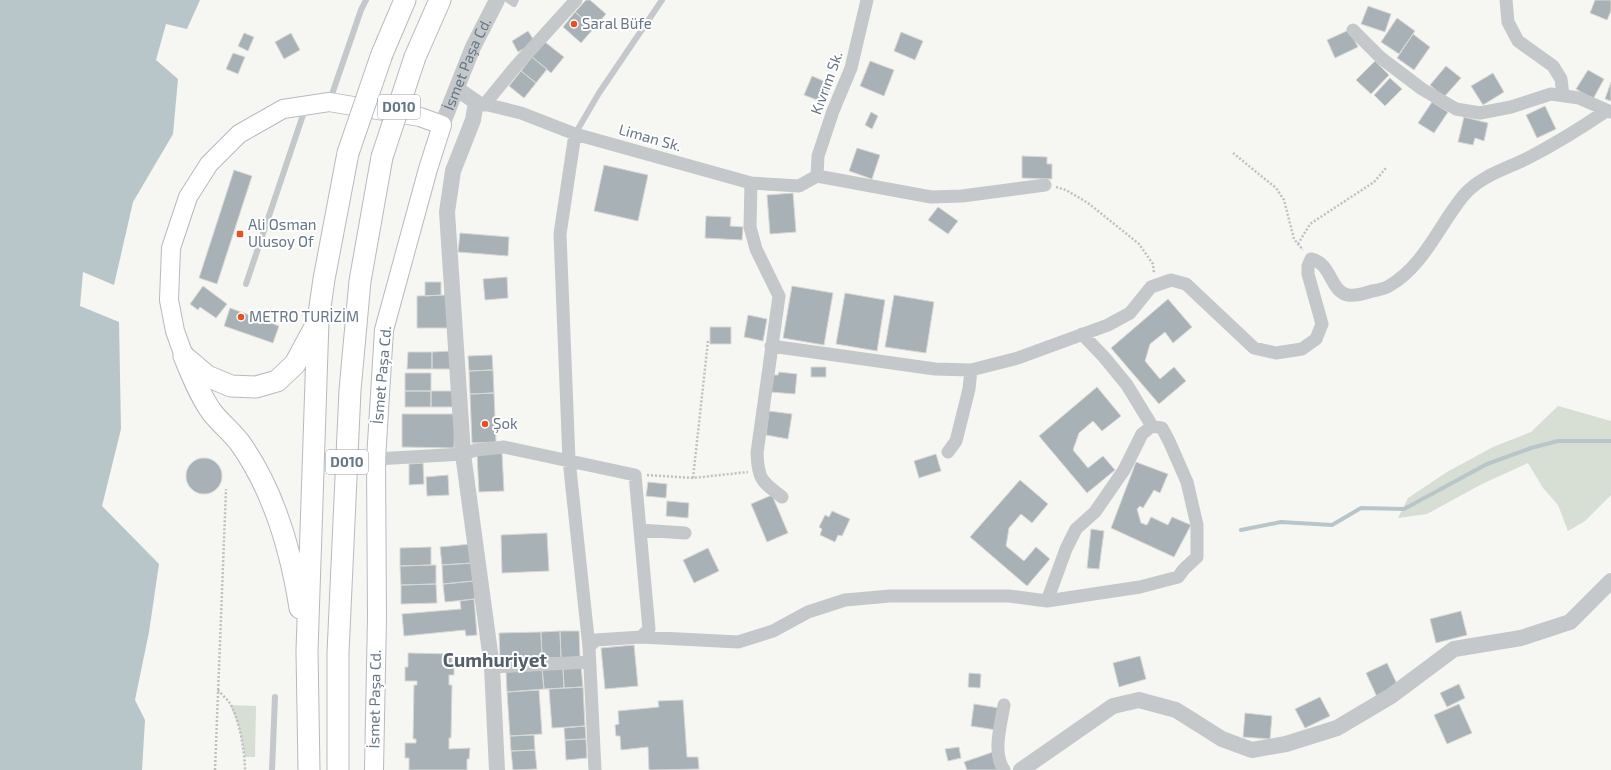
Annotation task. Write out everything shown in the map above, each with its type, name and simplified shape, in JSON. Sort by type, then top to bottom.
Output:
[{"type":"highway","name":"D010","points":[[309,770],[307,651],[318,321],[324,279],[348,153],[382,54],[405,0]]},
{"type":"highway","name":"D010","points":[[338,770],[338,653],[350,390],[360,281],[382,157],[416,56],[440,0]]},
{"type":"highway","points":[[184,356],[207,376],[231,386],[256,387],[277,381],[295,364],[318,321]]},
{"type":"highway","points":[[184,356],[195,383],[211,411],[239,442],[272,501],[284,534],[299,600],[307,651]]},
{"type":"main road","points":[[184,356],[175,331],[168,300],[171,248],[188,197],[209,164],[239,134],[283,109],[330,102],[420,116],[442,125]]},
{"type":"main road","name":"İsmet Paşa Cd.","points":[[374,770],[377,617],[376,459],[384,330],[428,169],[442,125]]},
{"type":"street","name":"İsmet Paşa Cd.","points":[[442,125],[474,47],[497,0]]},
{"type":"street","points":[[497,770],[492,667],[463,454],[447,212],[453,171],[480,104],[576,0]]},
{"type":"street","name":"Kıvrım Sk.","points":[[817,176],[818,156],[833,110],[851,68],[867,0]]},
{"type":"street","points":[[1506,0],[1508,22],[1518,40],[1553,66],[1561,79],[1562,95]]},
{"type":"street","points":[[1353,30],[1381,58],[1422,89],[1456,109],[1480,112],[1511,107],[1551,94],[1579,98],[1608,111]]},
{"type":"street","points":[[457,89],[480,104]]},
{"type":"street","name":"Liman Sk.","points":[[480,104],[521,113],[575,134],[750,183],[799,186],[817,176]]},
{"type":"street","points":[[771,346],[927,368],[971,370],[1018,358],[1108,325],[1130,313],[1151,287],[1171,280],[1186,284],[1254,348],[1276,353],[1302,349],[1316,339],[1322,324],[1308,274],[1308,266],[1311,259],[1318,260],[1326,268],[1338,289],[1348,295],[1367,293],[1389,286],[1417,263],[1445,220],[1465,194],[1485,177],[1528,158],[1608,111]]},
{"type":"street","points":[[575,134],[560,234],[569,460],[589,647],[588,662],[595,770]]},
{"type":"street","points":[[817,176],[932,197],[962,196],[1045,185]]},
{"type":"street","points":[[750,183],[750,227],[756,249],[779,296],[757,452],[758,472],[766,485],[782,497]]},
{"type":"street","points":[[589,647],[596,640],[641,638],[738,642],[773,631],[808,612],[845,600],[890,596],[1009,596],[1047,601],[1140,587],[1178,577],[1196,557],[1197,525],[1187,482],[1162,428],[1152,426],[1127,385],[1104,357],[1082,334]]},
{"type":"street","points":[[948,452],[956,441],[969,389],[971,370]]},
{"type":"street","points":[[1047,601],[1066,549],[1076,529],[1099,506],[1124,470],[1142,434],[1152,426]]},
{"type":"street","points":[[376,459],[463,454],[476,450],[504,447],[635,475],[649,629],[641,638]]},
{"type":"street","points":[[640,530],[685,532]]},
{"type":"street","points":[[1021,770],[1114,706],[1139,700],[1176,710],[1222,739],[1252,750],[1286,744],[1337,728],[1391,696],[1454,649],[1521,638],[1570,622],[1611,581]]},
{"type":"street","points":[[492,667],[588,662]]},
{"type":"street","points":[[1004,705],[999,734],[998,752],[1004,770]]},
{"type":"lane","points":[[330,102],[361,10],[366,0]]},
{"type":"lane","points":[[508,0],[514,4],[516,0]]},
{"type":"lane","points":[[575,134],[599,93],[662,0]]},
{"type":"lane","points":[[246,284],[306,105]]},
{"type":"lane","points":[[272,770],[275,697]]},
{"type":"path","points":[[1233,153],[1276,188],[1284,200],[1294,239],[1311,259]]},
{"type":"path","points":[[1298,244],[1310,224],[1374,182],[1386,168]]},
{"type":"path","points":[[1045,185],[1066,190],[1088,203],[1139,244],[1153,264],[1156,285]]},
{"type":"path","points":[[693,478],[708,341]]},
{"type":"path","points":[[635,475],[693,478],[758,472]]},
{"type":"path","points":[[215,770],[226,489]]},
{"type":"path","points":[[218,690],[230,703],[239,727],[245,759],[245,770]]},
{"type":"shaded area","points":[[0,0],[200,0],[187,29],[166,24],[156,60],[178,79],[173,134],[133,202],[114,285],[83,272],[80,306],[119,322],[121,429],[102,506],[159,564],[149,632],[135,700],[145,720],[142,770],[0,770]]},
{"type":"shaded area","points":[[1558,406],[1611,421],[1611,495],[1585,521],[1568,531],[1558,505],[1543,488],[1528,463],[1482,484],[1427,514],[1398,518],[1408,498],[1447,472],[1493,447],[1531,432]]},
{"type":"shaded area","points":[[230,705],[256,706],[255,757],[245,757],[239,727]]},
{"type":"building","points":[[586,0],[590,0],[606,14],[594,28],[575,12]]},
{"type":"building","points":[[1595,0],[1611,0],[1611,11],[1607,20],[1590,13]]},
{"type":"building","points":[[1368,6],[1391,14],[1385,32],[1361,24]]},
{"type":"building","points":[[575,12],[594,28],[581,43],[563,27]]},
{"type":"building","points":[[1397,18],[1415,31],[1399,54],[1381,42]]},
{"type":"building","points":[[1349,30],[1358,47],[1335,58],[1327,40]]},
{"type":"building","points":[[528,31],[535,42],[518,52],[512,41]]},
{"type":"building","points":[[901,32],[923,41],[915,60],[894,51]]},
{"type":"building","points":[[244,33],[254,37],[248,51],[238,46]]},
{"type":"building","points":[[291,33],[300,50],[284,59],[275,42]]},
{"type":"building","points":[[1413,34],[1430,47],[1414,70],[1397,58]]},
{"type":"building","points":[[545,42],[564,57],[551,73],[532,57]]},
{"type":"building","points":[[233,53],[245,57],[238,74],[226,69]]},
{"type":"building","points":[[532,57],[547,69],[536,83],[521,71]]},
{"type":"building","points":[[870,61],[894,70],[884,96],[860,86]]},
{"type":"building","points":[[1375,61],[1389,75],[1371,94],[1356,80]]},
{"type":"building","points":[[1446,66],[1461,78],[1444,97],[1430,85]]},
{"type":"building","points":[[1588,70],[1604,79],[1593,99],[1576,89]]},
{"type":"building","points":[[521,71],[536,83],[524,98],[509,86]]},
{"type":"building","points":[[1493,73],[1504,92],[1483,105],[1471,86]]},
{"type":"building","points":[[812,76],[833,85],[825,103],[804,95]]},
{"type":"building","points":[[1390,78],[1402,89],[1385,106],[1374,95]]},
{"type":"building","points":[[1611,82],[1611,101],[1605,99]]},
{"type":"building","points":[[1432,102],[1448,112],[1434,133],[1418,123]]},
{"type":"building","points":[[1545,106],[1556,129],[1537,138],[1526,115]]},
{"type":"building","points":[[871,112],[878,116],[872,129],[865,125]]},
{"type":"building","points":[[1464,117],[1488,123],[1484,141],[1475,138],[1473,145],[1458,142]]},
{"type":"building","points":[[857,148],[880,155],[872,179],[849,171]]},
{"type":"building","points":[[1022,156],[1047,157],[1047,164],[1052,164],[1052,179],[1022,178]]},
{"type":"building","points":[[604,165],[648,175],[638,221],[594,211]]},
{"type":"building","points":[[234,170],[252,176],[217,284],[199,278]]},
{"type":"building","points":[[793,193],[796,232],[770,234],[767,195]]},
{"type":"building","points":[[938,207],[958,221],[948,234],[928,220]]},
{"type":"building","points":[[706,216],[731,217],[730,226],[743,227],[742,240],[705,238]]},
{"type":"building","points":[[460,233],[509,237],[508,256],[458,252]]},
{"type":"building","points":[[507,277],[508,298],[485,300],[483,279]]},
{"type":"building","points":[[425,282],[441,282],[441,295],[425,296]]},
{"type":"building","points":[[203,286],[227,304],[216,318],[200,307],[198,310],[190,304]]},
{"type":"building","points":[[792,286],[833,293],[824,345],[783,338]]},
{"type":"building","points":[[845,293],[885,300],[877,351],[836,344]]},
{"type":"building","points":[[448,295],[448,328],[417,328],[417,296]]},
{"type":"building","points":[[894,295],[934,302],[926,353],[885,347]]},
{"type":"building","points":[[1168,299],[1192,327],[1173,343],[1165,332],[1150,344],[1145,361],[1160,379],[1174,367],[1186,381],[1159,404],[1111,348]]},
{"type":"building","points":[[230,308],[279,326],[273,343],[224,326]]},
{"type":"building","points":[[748,315],[767,319],[763,341],[744,337]]},
{"type":"building","points":[[710,327],[731,327],[731,344],[710,344]]},
{"type":"building","points":[[452,351],[452,369],[432,369],[432,352]]},
{"type":"building","points":[[408,352],[432,352],[432,369],[407,369]]},
{"type":"building","points":[[492,355],[493,370],[469,371],[468,356]]},
{"type":"building","points":[[811,367],[826,367],[826,377],[811,377]]},
{"type":"building","points":[[493,370],[494,393],[470,394],[469,371]]},
{"type":"building","points":[[779,372],[797,374],[795,394],[770,392],[772,375],[778,375]]},
{"type":"building","points":[[405,373],[431,373],[431,391],[405,391]]},
{"type":"building","points":[[1097,387],[1121,416],[1102,431],[1093,421],[1079,433],[1073,450],[1088,468],[1103,456],[1115,470],[1087,493],[1039,436]]},
{"type":"building","points":[[405,391],[431,391],[431,407],[405,407]]},
{"type":"building","points":[[431,391],[455,391],[455,407],[431,407]]},
{"type":"building","points":[[494,393],[496,442],[472,443],[470,394]]},
{"type":"building","points":[[769,411],[792,414],[788,439],[766,435]]},
{"type":"building","points":[[402,414],[455,414],[454,448],[402,447]]},
{"type":"building","points":[[502,453],[504,491],[479,492],[477,454]]},
{"type":"building","points":[[936,454],[941,471],[919,478],[914,461]]},
{"type":"building","points":[[204,458],[214,461],[219,466],[222,476],[219,486],[214,491],[204,494],[194,491],[189,486],[186,476],[189,466],[194,461]]},
{"type":"building","points":[[1136,462],[1168,474],[1160,493],[1154,490],[1143,508],[1140,506],[1137,509],[1141,523],[1147,525],[1151,517],[1168,525],[1172,517],[1191,525],[1174,557],[1111,528]]},
{"type":"building","points":[[423,463],[424,484],[409,485],[409,464]]},
{"type":"building","points":[[448,475],[449,495],[427,496],[426,477]]},
{"type":"building","points":[[1020,480],[1048,504],[1032,523],[1021,514],[1009,528],[1006,546],[1024,561],[1036,547],[1050,559],[1027,586],[970,537]]},
{"type":"building","points":[[648,482],[667,484],[666,498],[646,496]]},
{"type":"building","points":[[772,495],[788,533],[767,542],[751,504]]},
{"type":"building","points":[[667,501],[689,503],[688,518],[666,516]]},
{"type":"building","points":[[832,511],[850,519],[842,536],[838,535],[835,542],[820,535],[822,529],[819,527],[825,515],[829,517]]},
{"type":"building","points":[[1091,529],[1104,531],[1099,569],[1087,568]]},
{"type":"building","points":[[547,533],[549,571],[502,573],[501,535]]},
{"type":"building","points":[[471,544],[472,563],[442,565],[440,547]]},
{"type":"building","points":[[431,547],[431,565],[400,566],[400,548]]},
{"type":"building","points":[[708,548],[719,571],[694,583],[683,560]]},
{"type":"building","points":[[472,563],[474,581],[443,584],[442,565]]},
{"type":"building","points":[[436,565],[436,584],[401,585],[400,566]]},
{"type":"building","points":[[474,581],[475,599],[445,602],[443,584]]},
{"type":"building","points":[[436,584],[437,603],[401,604],[401,585]]},
{"type":"building","points":[[474,599],[477,635],[466,636],[465,630],[404,636],[402,614],[461,609],[460,601]]},
{"type":"building","points":[[1461,611],[1467,635],[1436,643],[1430,619]]},
{"type":"building","points":[[560,631],[579,631],[580,657],[561,658]]},
{"type":"building","points":[[560,631],[561,658],[542,658],[541,632]]},
{"type":"building","points":[[541,632],[542,658],[500,659],[499,633]]},
{"type":"building","points":[[634,645],[638,686],[605,689],[601,648]]},
{"type":"building","points":[[408,653],[452,654],[452,667],[454,667],[454,675],[449,675],[449,685],[452,685],[451,738],[449,738],[449,749],[470,748],[469,759],[467,759],[467,770],[409,770],[409,758],[405,758],[405,743],[416,743],[416,739],[413,739],[414,685],[417,685],[417,681],[405,681],[405,667],[408,667]]},
{"type":"building","points":[[1140,656],[1146,679],[1119,687],[1113,663]]},
{"type":"building","points":[[1387,663],[1399,688],[1377,697],[1366,673]]},
{"type":"building","points":[[581,666],[583,687],[564,688],[563,668]]},
{"type":"building","points":[[563,668],[564,688],[544,689],[542,669]]},
{"type":"building","points":[[542,669],[544,689],[507,692],[506,672]]},
{"type":"building","points":[[969,673],[981,674],[980,688],[968,687]]},
{"type":"building","points":[[1459,684],[1465,698],[1447,707],[1440,693]]},
{"type":"building","points":[[583,687],[585,726],[552,728],[549,689]]},
{"type":"building","points":[[539,690],[542,734],[510,736],[507,692]]},
{"type":"building","points":[[1320,697],[1330,716],[1305,728],[1295,709]]},
{"type":"building","points":[[683,700],[687,757],[698,757],[699,769],[649,770],[648,747],[621,750],[620,736],[616,736],[615,725],[619,724],[618,711],[659,707],[658,701]]},
{"type":"building","points":[[974,704],[999,708],[996,730],[971,726]]},
{"type":"building","points":[[1459,704],[1472,733],[1447,744],[1434,715]]},
{"type":"building","points":[[1245,713],[1272,716],[1270,739],[1243,737]]},
{"type":"building","points":[[585,726],[586,739],[565,740],[564,728]]},
{"type":"building","points":[[534,735],[535,750],[511,751],[510,736]]},
{"type":"building","points":[[586,739],[587,758],[566,760],[565,740]]},
{"type":"building","points":[[959,747],[961,758],[948,761],[945,749]]},
{"type":"building","points":[[535,750],[537,769],[513,770],[511,751]]},
{"type":"building","points":[[993,752],[999,770],[967,770],[964,762]]},
{"type":"waterway","points":[[1241,530],[1281,522],[1332,525],[1361,508],[1404,509],[1487,464],[1531,448],[1558,441],[1611,441]]},
{"type":"place","name":"Saral Büfe","points":[[574,24]]},
{"type":"place","name":"Ali Osman Ulusoy Of","points":[[240,234]]},
{"type":"place","name":"METRO TURİZİM","points":[[241,317]]},
{"type":"place","name":"Şok","points":[[485,424]]},
{"type":"district","name":"Cumhuriyet","points":[[495,660]]}]
